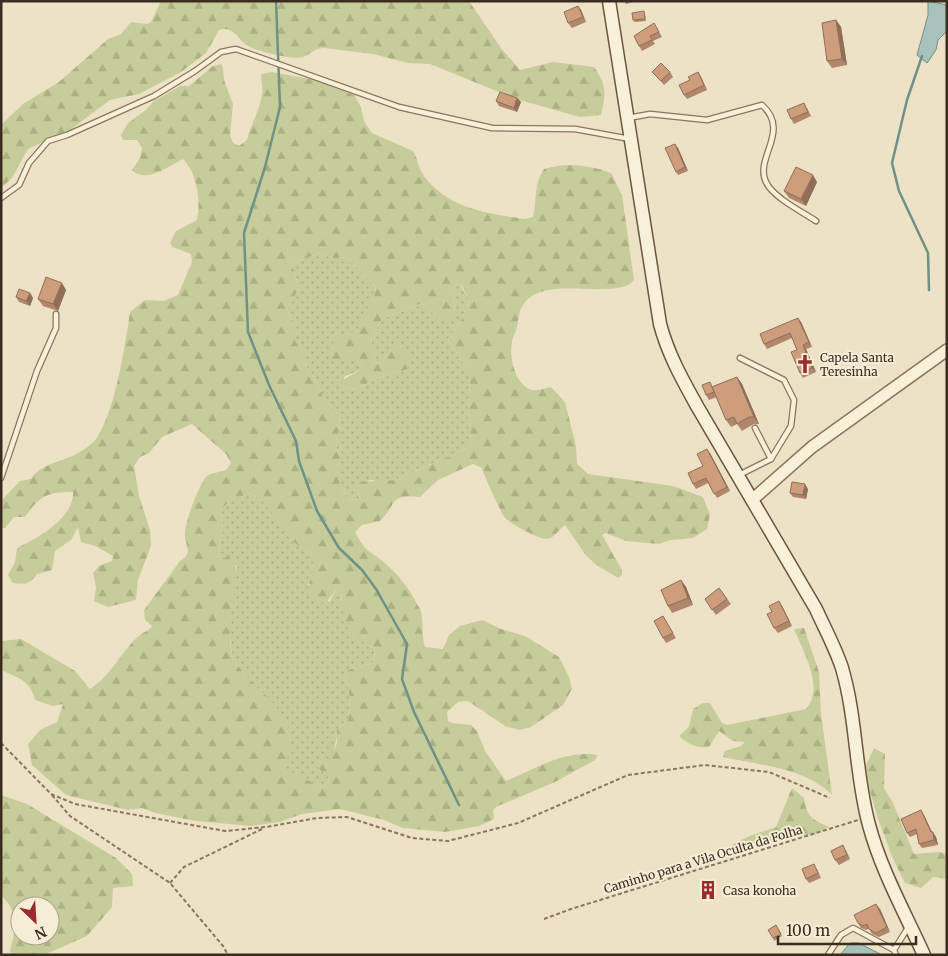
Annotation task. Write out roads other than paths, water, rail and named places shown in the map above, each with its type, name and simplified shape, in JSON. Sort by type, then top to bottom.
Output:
[{"type":"main road","points":[[608,1],[660,324],[665,342],[678,372],[736,476],[752,500],[833,643],[842,670],[850,707],[867,817],[875,848],[924,955]]},
{"type":"street","points":[[752,500],[812,447],[947,350]]},
{"type":"lane","points":[[1,198],[19,185],[29,163],[48,141],[67,135],[154,96],[196,71],[221,52],[236,49],[399,107],[492,128],[575,129],[630,139]]},
{"type":"lane","points":[[627,118],[650,114],[707,120],[762,105],[772,114],[775,126],[764,170],[768,186],[778,196],[816,221]]},
{"type":"lane","points":[[1,478],[34,380],[56,328],[56,314]]},
{"type":"lane","points":[[736,476],[771,459],[791,426],[794,400],[784,380],[740,358]]},
{"type":"lane","points":[[756,428],[771,459]]},
{"type":"lane","points":[[828,955],[841,935],[853,928],[895,952],[910,925]]},
{"type":"water","points":[[928,1],[947,5],[947,31],[938,40],[936,50],[927,63],[917,55],[928,15]]},
{"type":"water","points":[[850,943],[859,943],[882,955],[840,955]]},
{"type":"waterway","points":[[276,1],[280,107],[265,167],[244,233],[248,332],[269,385],[296,441],[299,461],[317,511],[339,548],[362,570],[376,589],[407,644],[402,679],[414,712],[459,805]]},
{"type":"waterway","points":[[922,56],[907,100],[892,163],[899,191],[928,253],[929,290]]},
{"type":"place","name":"Capela Santa Teresinha","points":[[805,364]]},
{"type":"place","name":"Casa konoha","points":[[708,890]]}]
